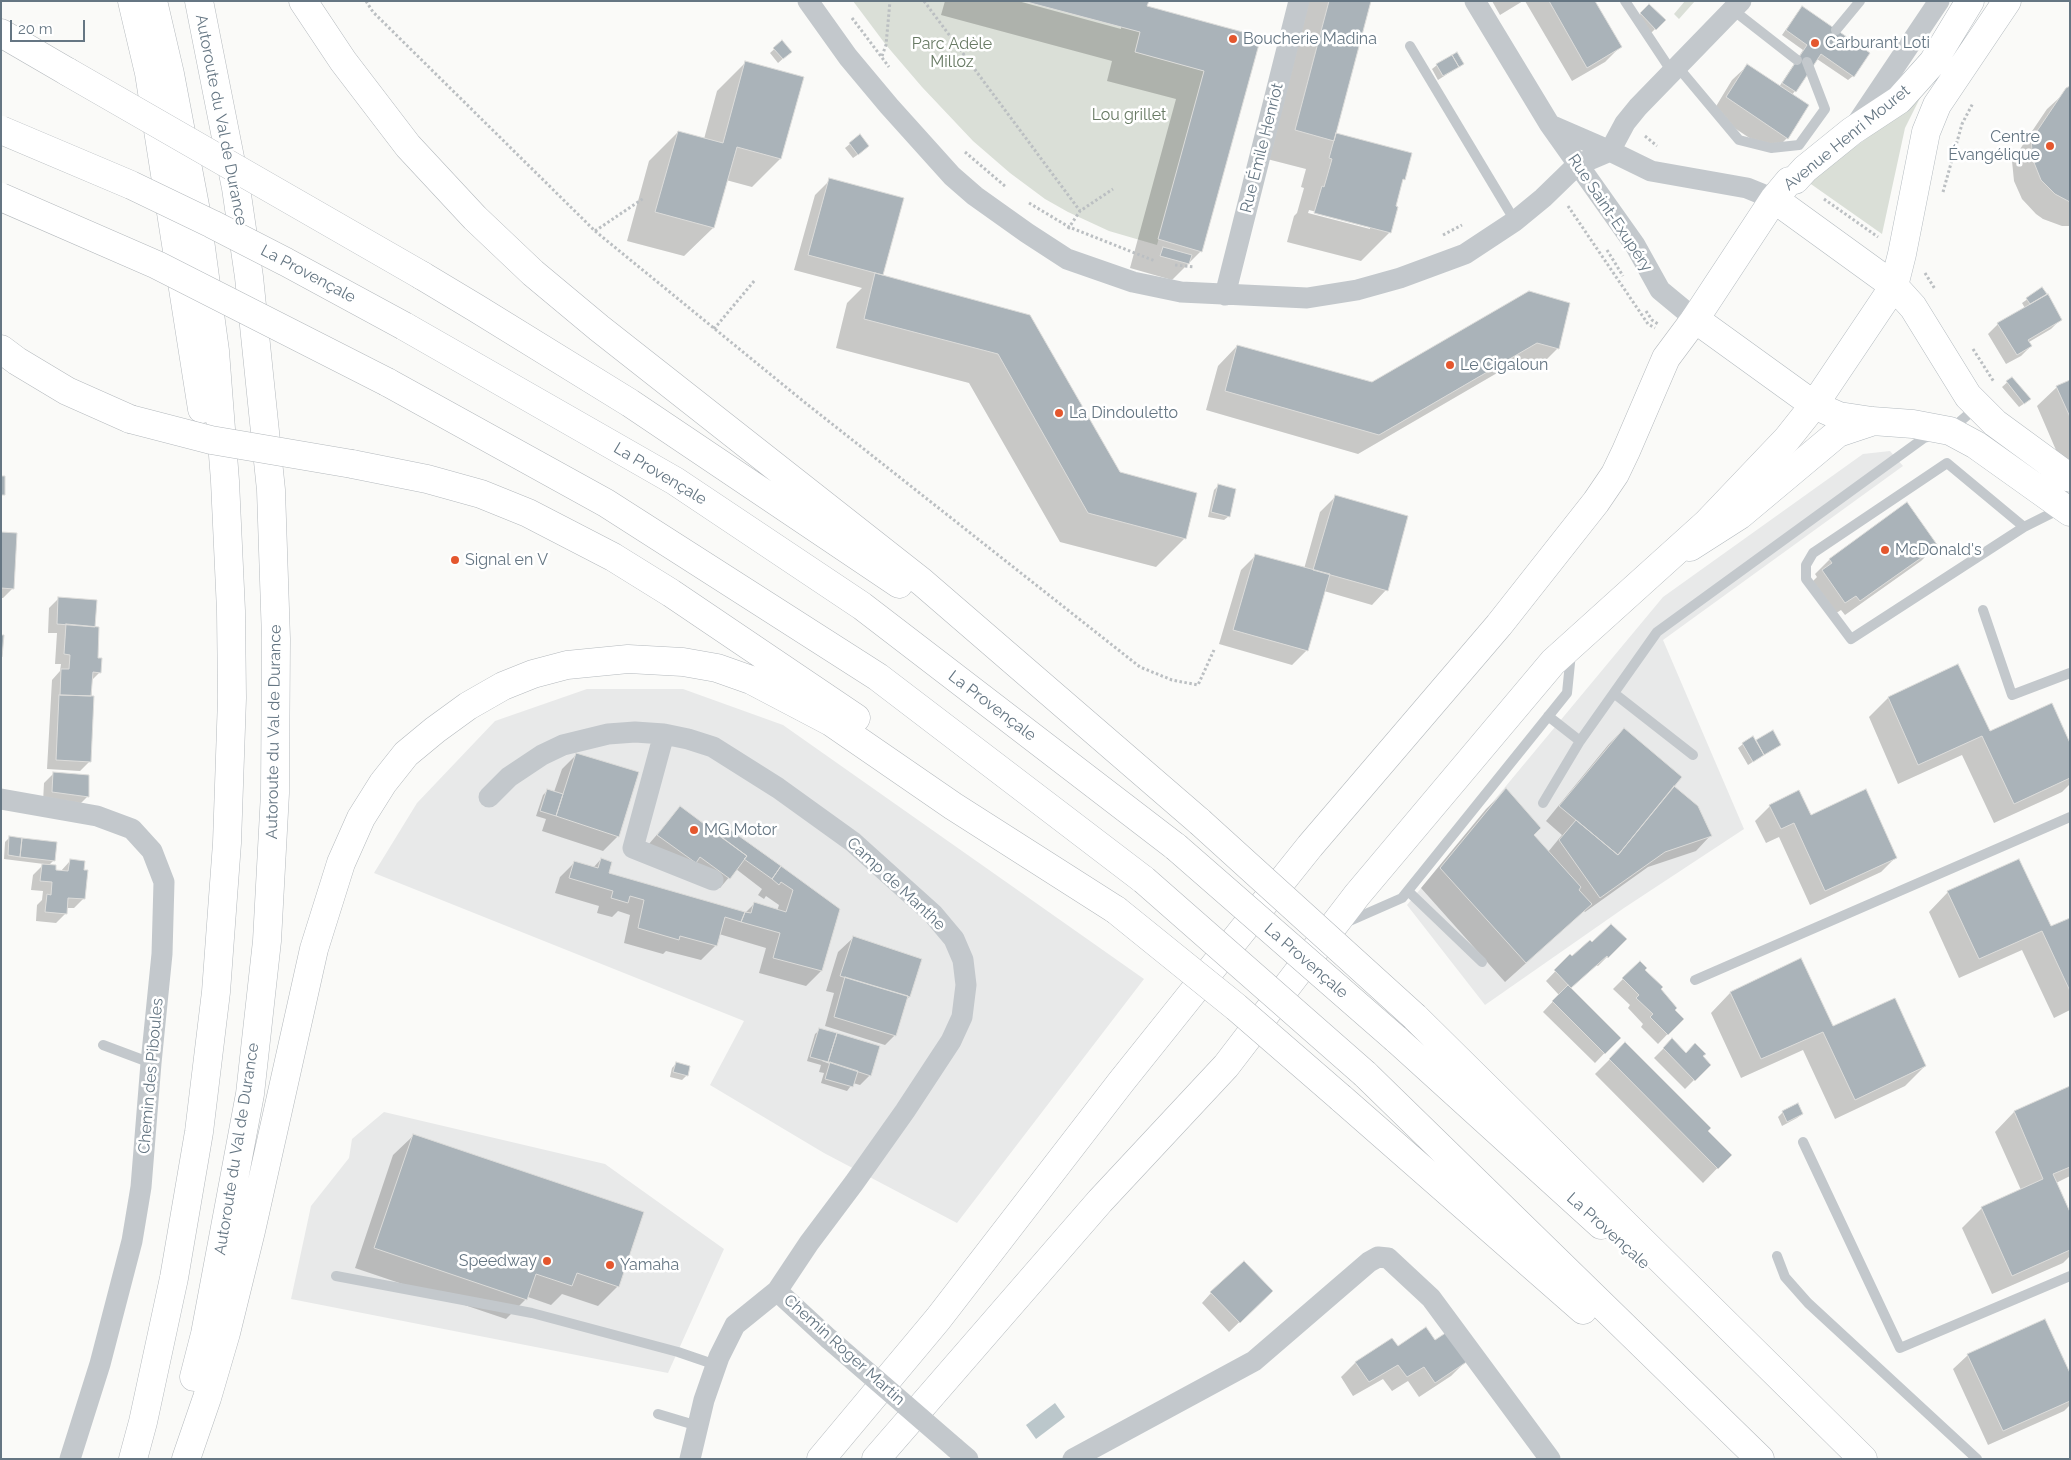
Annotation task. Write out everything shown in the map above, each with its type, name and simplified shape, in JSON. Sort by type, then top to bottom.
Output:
[{"type":"main road","points":[[132,1],[149,72],[191,332],[231,611]]},
{"type":"main road","points":[[133,1459],[143,1422],[174,1278],[199,1132],[216,992],[228,833],[232,698],[231,611],[225,481],[215,352],[196,211],[170,74],[153,1]]},
{"type":"main road","name":"Autoroute du Val de Durance","points":[[174,1459],[205,1334],[250,1094],[267,941],[275,793],[274,538],[262,392],[249,277],[236,188],[199,1]]},
{"type":"main road","points":[[303,1],[343,61],[408,146],[475,218],[532,273],[599,328],[922,582],[1200,822],[1415,1017],[1864,1459]]},
{"type":"main road","name":"Avenue Henri Mouret","points":[[822,1459],[938,1319],[1121,1082],[1304,854],[1499,625],[1596,502],[1615,474],[1666,358],[1695,318],[1774,199],[1789,182],[1795,180],[1805,169],[1852,131],[1899,100],[1933,62],[1970,1]]},
{"type":"main road","points":[[876,1459],[1100,1201],[1226,1066],[1357,895],[1546,670],[1572,644],[1707,523],[1787,439],[1814,405],[1894,286],[1926,132],[1937,105],[2007,1]]},
{"type":"main road","points":[[1,33],[421,275],[630,403],[909,591],[1200,822]]},
{"type":"main road","name":"La Provençale","points":[[1,130],[131,185],[212,224],[404,326],[675,480],[862,606],[1176,847],[1396,1039],[1860,1459]]},
{"type":"main road","points":[[1,197],[157,265],[387,382],[606,503],[878,677],[1144,880],[1364,1074],[1760,1459]]},
{"type":"main road","points":[[1774,199],[1894,286],[1913,307],[1968,396],[1996,423],[2070,478]]},
{"type":"main road","points":[[1695,318],[1814,405],[1839,416],[1913,424],[1950,431],[1976,445],[2068,506]]},
{"type":"main road","points":[[1,349],[66,391],[130,419],[244,447],[352,464],[426,479],[481,494],[528,513],[613,557],[731,632],[964,792],[1116,910],[1236,1007],[1342,1098],[1752,1459]]},
{"type":"main road","points":[[1660,564],[1703,540],[1740,515],[1838,433],[1872,421]]},
{"type":"main road","points":[[186,1459],[207,1398],[226,1333],[252,1231],[314,949],[341,863],[361,818],[383,783],[406,754],[468,706],[503,686],[533,674],[567,665],[628,659],[683,662],[717,668],[751,680],[831,722],[953,806],[1116,910]]},
{"type":"street","points":[[808,1],[854,64],[952,176],[975,196],[1068,259],[1134,282],[1181,292],[1307,298],[1357,290],[1400,278],[1465,254],[1515,222],[1577,165],[1610,151],[1625,123],[1737,6]]},
{"type":"street","name":"Rue Émile Henriot","points":[[1225,295],[1300,1]]},
{"type":"street","name":"Rue Saint-Exupéry","points":[[1475,1],[1550,125],[1635,245],[1660,290],[1695,318]]},
{"type":"street","points":[[1852,131],[1938,1]]},
{"type":"street","name":"Rue Saint-Exupéry","points":[[1550,125],[1650,171],[1747,188],[1774,199]]},
{"type":"street","name":"Camp de Manthe","points":[[488,797],[509,777],[563,744],[608,734],[635,732],[664,734],[688,739],[713,747],[778,788],[853,842],[933,914],[954,939],[964,960],[966,985],[962,1017],[951,1040],[905,1111],[809,1243],[777,1291]]},
{"type":"street","points":[[664,734],[634,848],[713,880]]},
{"type":"street","name":"Chemin des Piboules","points":[[1,800],[97,816],[132,829],[152,851],[164,882],[162,954],[141,1187],[132,1240],[100,1364],[70,1459]]},
{"type":"street","points":[[1073,1459],[1254,1361],[1378,1256],[1388,1258],[1431,1298],[1550,1459]]},
{"type":"street","name":"Chemin Roger Martin","points":[[690,1459],[716,1365],[736,1325],[777,1291],[829,1339],[962,1453]]},
{"type":"lane","points":[[1836,30],[1861,2]]},
{"type":"lane","points":[[1629,3],[1675,69],[1739,140],[1771,148],[1799,145],[1825,109],[1802,61],[1737,6]]},
{"type":"lane","points":[[1410,46],[1515,222]]},
{"type":"lane","points":[[1543,803],[1580,742],[1657,632],[1924,438],[1950,431],[1978,406]]},
{"type":"lane","points":[[2024,527],[1947,462],[1812,553],[1806,565],[1806,580],[1851,640],[2024,527],[2068,506]]},
{"type":"lane","points":[[1984,610],[2012,694],[2070,674]]},
{"type":"lane","points":[[1330,930],[1402,898],[1408,891],[1567,693],[1572,644]]},
{"type":"lane","points":[[1615,694],[1693,756]]},
{"type":"lane","points":[[1548,716],[1580,742]]},
{"type":"lane","points":[[1696,980],[2070,817]]},
{"type":"lane","points":[[1408,891],[1482,962]]},
{"type":"lane","points":[[103,1045],[151,1063]]},
{"type":"lane","points":[[1803,1142],[1900,1348],[2070,1276]]},
{"type":"lane","points":[[1777,1256],[1785,1277],[1808,1303],[1978,1459]]},
{"type":"lane","points":[[336,1276],[532,1313],[678,1352],[716,1365]]},
{"type":"lane","points":[[658,1414],[698,1426]]},
{"type":"path","points":[[366,1],[373,12],[595,231],[810,407],[1140,667],[1172,680],[1198,685],[1214,650]]},
{"type":"path","points":[[882,56],[886,45],[890,1]]},
{"type":"path","points":[[924,1],[1080,211]]},
{"type":"path","points":[[849,15],[892,71]]},
{"type":"path","points":[[1941,200],[1962,124],[1974,100]]},
{"type":"path","points":[[961,149],[1009,190]]},
{"type":"path","points":[[1555,187],[1648,324],[1660,330]]},
{"type":"path","points":[[1053,250],[1080,211],[1113,190]]},
{"type":"path","points":[[1816,194],[1883,241]]},
{"type":"path","points":[[595,231],[644,198]]},
{"type":"path","points":[[1024,200],[1069,227],[1160,263]]},
{"type":"path","points":[[1437,238],[1468,223]]},
{"type":"path","points":[[1169,264],[1195,267]]},
{"type":"path","points":[[714,328],[755,280]]},
{"type":"shaded area","points":[[1890,451],[1903,466],[1663,640],[1744,829],[1624,908],[1485,1005],[1407,905],[1663,597],[1863,454]]},
{"type":"shaded area","points":[[587,689],[683,689],[783,725],[1144,979],[957,1223],[824,1153],[710,1085],[744,1021],[374,873],[417,803],[495,721]]},
{"type":"shaded area","points":[[384,1112],[605,1164],[724,1249],[668,1373],[291,1299],[311,1206],[349,1158],[352,1139]]},
{"type":"shaded area","points":[[1055,1403],[1065,1417],[1036,1439],[1026,1425]]},
{"type":"green space","name":"Parc Adèle Milloz","points":[[853,1],[1023,1],[1140,32],[1135,52],[1204,71],[1157,245],[1109,231],[1068,212],[1045,199],[1010,173],[973,141],[922,87],[886,45]]},
{"type":"green space","points":[[1685,1],[1695,1],[1679,19],[1674,14]]},
{"type":"green space","points":[[1924,90],[1905,128],[1882,234],[1808,182],[1906,109]]},
{"type":"building","name":"Lou grillet","points":[[1023,1],[1149,1],[1147,6],[1261,37],[1202,252],[1158,239],[1204,71],[1135,52],[1140,32]]},
{"type":"building","points":[[1329,1],[1371,1],[1334,141],[1295,130]]},
{"type":"building","points":[[1549,1],[1595,1],[1622,47],[1587,68]]},
{"type":"building","points":[[1649,4],[1666,20],[1656,30],[1640,13]]},
{"type":"building","points":[[1802,6],[1870,53],[1854,77],[1821,54],[1796,92],[1782,83],[1807,45],[1786,30]]},
{"type":"building","points":[[782,40],[792,52],[783,59],[773,48]]},
{"type":"building","points":[[1457,52],[1464,64],[1459,67],[1452,55]]},
{"type":"building","points":[[1452,55],[1459,67],[1443,76],[1436,64]]},
{"type":"building","points":[[745,61],[804,77],[781,159],[737,147],[714,228],[655,212],[678,131],[723,143]]},
{"type":"building","points":[[1747,64],[1809,105],[1788,139],[1726,97]]},
{"type":"building","name":"Centre Évangélique","points":[[2070,86],[2070,202],[2055,194],[2041,180],[2033,160],[2031,140],[2066,88]]},
{"type":"building","points":[[1336,133],[1412,153],[1405,180],[1403,179],[1391,233],[1314,213],[1332,159],[1329,158]]},
{"type":"building","points":[[860,134],[869,146],[858,155],[849,143]]},
{"type":"building","points":[[829,178],[904,198],[883,275],[808,255]]},
{"type":"building","points":[[1163,247],[1192,255],[1189,264],[1160,256]]},
{"type":"building","name":"La Dindouletto","points":[[875,273],[1030,315],[1120,472],[1197,493],[1186,539],[1088,513],[998,354],[864,319]]},
{"type":"building","points":[[2042,287],[2047,294],[2030,304],[2026,298]]},
{"type":"building","name":"Le Cigaloun","points":[[1529,291],[1570,303],[1559,349],[1537,343],[1379,435],[1225,391],[1237,345],[1372,382]]},
{"type":"building","points":[[2048,294],[2062,320],[2028,340],[2032,346],[2017,355],[1997,323]]},
{"type":"building","points":[[2012,377],[2031,399],[2024,404],[2006,381]]},
{"type":"building","points":[[2070,380],[2070,417],[2056,386]]},
{"type":"building","points":[[1,476],[5,476],[5,495],[1,495]]},
{"type":"building","points":[[1218,484],[1236,489],[1230,517],[1211,512]]},
{"type":"building","points":[[1335,495],[1408,516],[1388,591],[1313,570]]},
{"type":"building","points":[[1907,502],[1938,546],[1860,601],[1856,596],[1845,603],[1822,570],[1832,563],[1829,559]]},
{"type":"building","points":[[1,532],[17,533],[14,589],[1,588]]},
{"type":"building","points":[[1255,554],[1330,574],[1308,651],[1233,630]]},
{"type":"building","points":[[58,597],[97,600],[95,627],[57,624]]},
{"type":"building","points":[[66,624],[99,627],[98,658],[102,658],[101,673],[93,672],[91,696],[60,695],[61,669],[69,669],[70,655],[64,654]]},
{"type":"building","points":[[1,635],[4,635],[2,657],[1,657]]},
{"type":"building","points":[[1958,664],[1990,731],[2052,703],[2070,743],[2070,778],[2014,804],[1982,736],[1918,765],[1888,697]]},
{"type":"building","points":[[59,695],[94,696],[91,762],[56,760]]},
{"type":"building","points":[[1624,728],[1682,777],[1618,855],[1559,806]]},
{"type":"building","points":[[1773,730],[1781,745],[1764,755],[1756,740]]},
{"type":"building","points":[[1753,736],[1764,755],[1753,762],[1742,743]]},
{"type":"building","points":[[576,753],[639,772],[619,837],[556,816]]},
{"type":"building","points":[[53,772],[89,775],[89,797],[52,792]]},
{"type":"building","points":[[1674,786],[1698,806],[1712,836],[1665,852],[1600,898],[1559,840],[1576,820],[1618,855]]},
{"type":"building","points":[[1506,788],[1541,828],[1534,835],[1581,887],[1579,890],[1592,904],[1526,963],[1440,868]]},
{"type":"building","points":[[547,789],[563,794],[556,816],[540,811]]},
{"type":"building","points":[[1866,789],[1897,858],[1825,891],[1794,823],[1781,829],[1769,805],[1799,790],[1811,815]]},
{"type":"building","points":[[680,806],[747,856],[730,879],[700,857],[696,863],[657,835]]},
{"type":"building","points":[[725,826],[781,866],[772,879],[744,859],[747,856],[718,835]]},
{"type":"building","points":[[9,836],[22,838],[20,857],[8,855]]},
{"type":"building","points":[[22,838],[57,842],[55,861],[20,857]]},
{"type":"building","points":[[601,858],[612,862],[609,873],[745,912],[741,922],[725,917],[717,946],[680,936],[679,940],[638,928],[644,900],[630,896],[628,903],[611,898],[613,891],[569,878],[574,861],[598,868]]},
{"type":"building","points":[[70,859],[85,861],[84,870],[88,870],[85,899],[68,898],[67,914],[45,912],[47,894],[51,895],[52,882],[40,881],[42,864],[56,865],[56,870],[68,871]]},
{"type":"building","points":[[2019,859],[2051,926],[2070,918],[2070,991],[2042,931],[1979,959],[1947,891]]},
{"type":"building","points":[[781,866],[840,909],[822,971],[773,958],[780,933],[741,922],[745,912],[751,913],[754,902],[786,912],[793,890],[781,882],[779,885],[772,879]]},
{"type":"building","points":[[1611,924],[1627,939],[1608,958],[1607,956],[1571,988],[1554,970],[1570,954],[1572,956],[1590,940],[1592,942]]},
{"type":"building","points":[[853,936],[922,959],[910,997],[840,976]]},
{"type":"building","points":[[1801,958],[1833,1026],[1895,998],[1926,1066],[1855,1100],[1823,1032],[1761,1059],[1730,992]]},
{"type":"building","points":[[1640,961],[1647,968],[1645,970],[1663,987],[1661,989],[1677,1008],[1675,1010],[1684,1019],[1668,1035],[1650,1017],[1653,1014],[1636,998],[1639,995],[1622,978]]},
{"type":"building","points":[[845,977],[908,996],[896,1036],[834,1017]]},
{"type":"building","points":[[1568,985],[1621,1038],[1605,1054],[1552,1001]]},
{"type":"building","points":[[819,1028],[837,1033],[828,1062],[810,1057]]},
{"type":"building","points":[[837,1033],[880,1046],[871,1076],[828,1062]]},
{"type":"building","points":[[1672,1038],[1686,1053],[1695,1043],[1706,1054],[1703,1056],[1711,1065],[1695,1081],[1663,1048]]},
{"type":"building","points":[[1625,1042],[1711,1128],[1708,1131],[1732,1155],[1718,1169],[1609,1059]]},
{"type":"building","points":[[676,1062],[690,1066],[688,1076],[673,1072]]},
{"type":"building","points":[[830,1062],[858,1071],[853,1087],[825,1079]]},
{"type":"building","points":[[2070,1086],[2070,1167],[2053,1174],[2070,1212],[2070,1250],[2012,1276],[1981,1207],[2043,1179],[2014,1111]]},
{"type":"building","points":[[1798,1103],[1803,1114],[1787,1122],[1782,1111]]},
{"type":"building","points":[[413,1134],[644,1212],[619,1287],[577,1273],[572,1286],[536,1274],[527,1300],[374,1248]]},
{"type":"building","points":[[1244,1261],[1273,1291],[1240,1323],[1210,1292]]},
{"type":"building","points":[[2045,1319],[2070,1373],[2070,1401],[2003,1431],[1967,1354]]},
{"type":"building","points":[[1426,1327],[1435,1340],[1447,1332],[1468,1361],[1435,1383],[1424,1367],[1407,1377],[1398,1365],[1369,1382],[1355,1362],[1392,1338],[1398,1346]]},
{"type":"place","name":"Boucherie Madina","points":[[1233,39]]},
{"type":"place","name":"Carburant Loti","points":[[1815,43]]},
{"type":"place","name":"Centre Évangélique","points":[[2050,146]]},
{"type":"place","name":"Le Cigaloun","points":[[1450,365]]},
{"type":"place","name":"La Dindouletto","points":[[1059,413]]},
{"type":"place","name":"McDonald's","points":[[1885,550]]},
{"type":"place","name":"Signal en V","points":[[455,560]]},
{"type":"place","name":"MG Motor","points":[[694,830]]},
{"type":"place","name":"Speedway","points":[[547,1261]]},
{"type":"place","name":"Yamaha","points":[[610,1265]]}]
